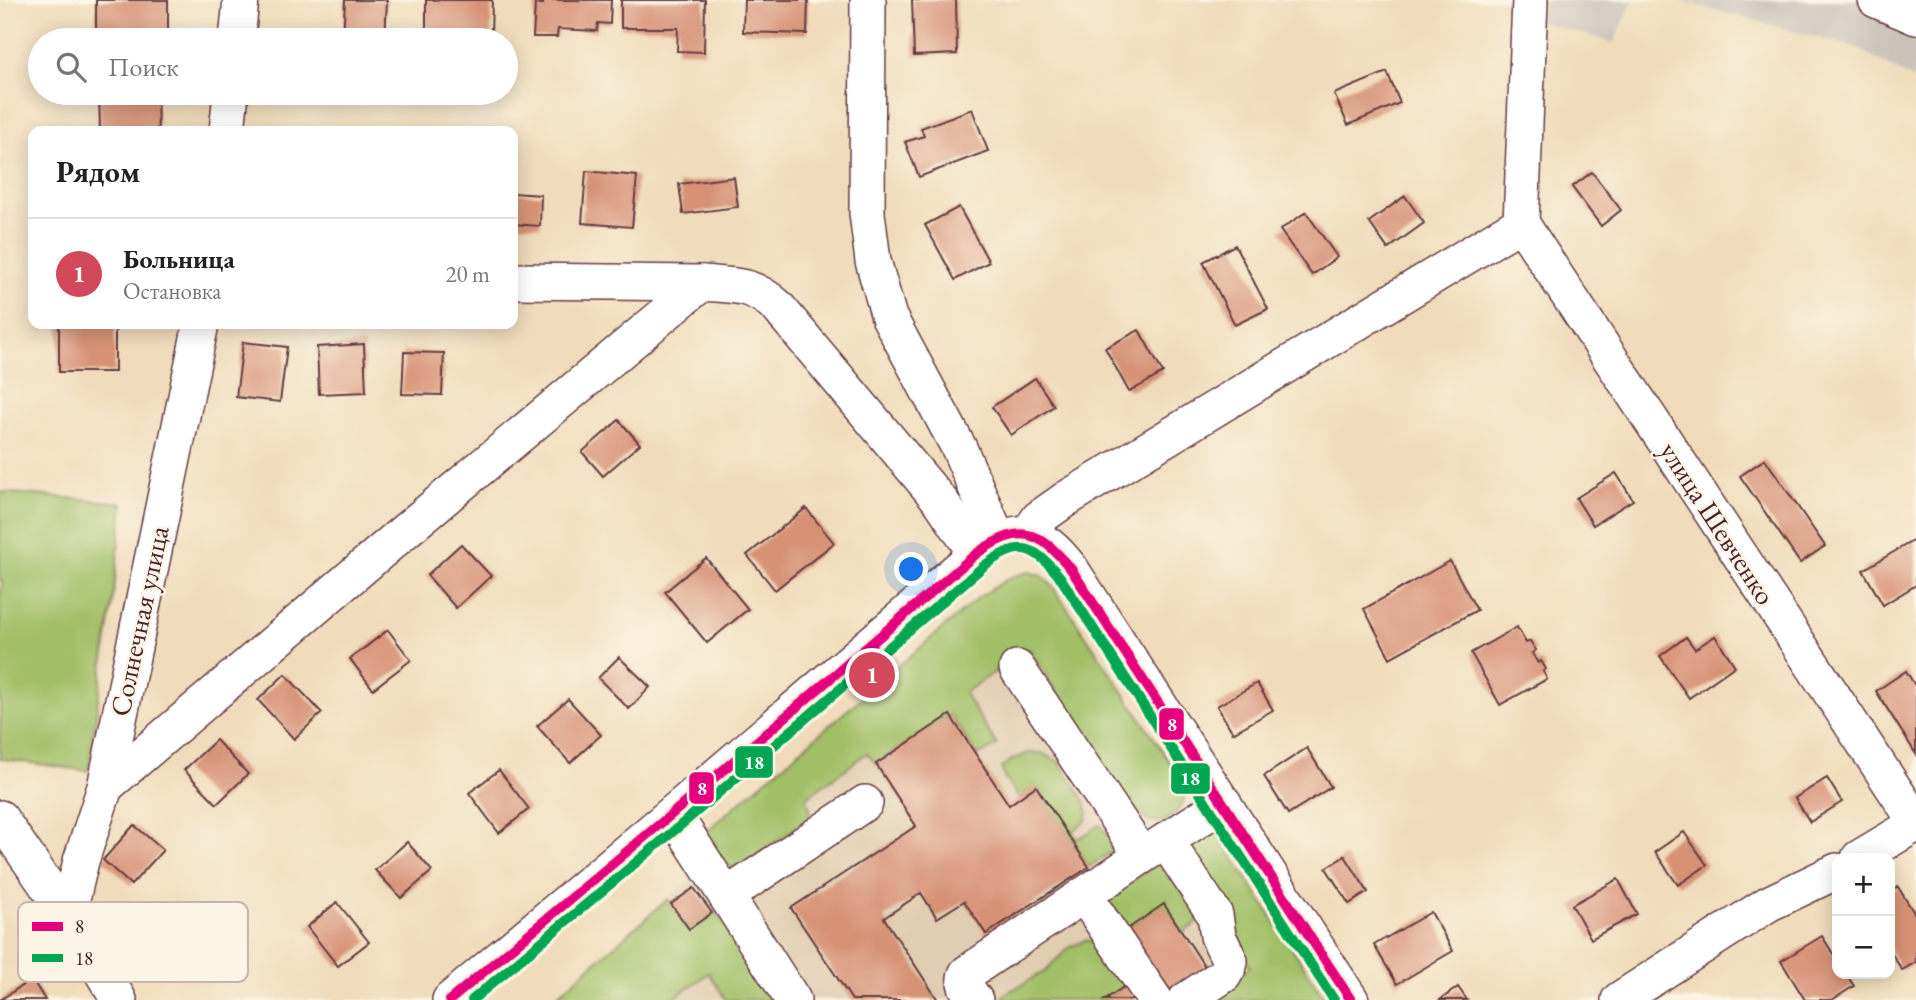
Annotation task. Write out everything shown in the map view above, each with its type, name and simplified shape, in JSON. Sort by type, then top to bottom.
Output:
[{"type":"street","points":[[238,28],[242,0]]},
{"type":"street","points":[[868,0],[867,213],[873,261],[889,317],[959,448],[1001,542]]},
{"type":"street","points":[[450,1000],[1001,542],[1066,499],[1521,223],[1530,0]]},
{"type":"street","points":[[1876,0],[1916,17]]},
{"type":"street","points":[[228,126],[230,105]]},
{"type":"street","name":"улица Шевченко","points":[[1521,223],[1916,823]]},
{"type":"street","points":[[518,281],[702,284],[754,290],[777,306],[942,503],[1001,542],[1039,539],[1055,550],[1071,569],[1351,1000]]},
{"type":"street","points":[[105,787],[702,284]]},
{"type":"street","name":"Солнечная улица","points":[[71,902],[81,861],[105,787],[200,329]]},
{"type":"street","points":[[1017,668],[1154,848],[1215,915],[1218,936],[1230,961],[1224,975],[1186,1000]]},
{"type":"street","points":[[726,896],[865,803]]},
{"type":"street","points":[[975,1000],[965,983],[967,973],[1224,803]]},
{"type":"street","points":[[673,813],[793,1000]]},
{"type":"street","points":[[0,818],[58,902]]},
{"type":"street","points":[[1867,853],[1916,823]]},
{"type":"street","points":[[1619,1000],[1768,904],[1832,873]]},
{"type":"street","points":[[1084,895],[1155,1000]]},
{"type":"street","points":[[108,982],[119,1000]]},
{"type":"shaded area","points":[[1520,0],[1633,0],[1614,43],[1530,19]]},
{"type":"shaded area","points":[[1678,0],[1916,0],[1916,81],[1857,48]]},
{"type":"shaded area","points":[[1031,586],[1299,1000],[552,1000],[689,881]]},
{"type":"green space","points":[[0,492],[123,503],[114,591],[88,771],[0,759]]},
{"type":"green space","points":[[1029,572],[1041,575],[1053,587],[1186,786],[1183,803],[1173,815],[1161,821],[1154,821],[1135,811],[1029,649],[964,693],[997,745],[978,756],[950,715],[876,764],[867,753],[806,798],[810,813],[806,821],[741,866],[732,868],[723,860],[705,832],[979,597],[1011,577]]},
{"type":"green space","points":[[1029,753],[1042,753],[1059,762],[1085,801],[1088,813],[1086,821],[1072,832],[1078,839],[1100,825],[1112,841],[1110,853],[1089,867],[1036,787],[1019,798],[1004,777],[1002,767]]},
{"type":"green space","points":[[1216,831],[1326,1000],[1201,1000],[1250,967],[1233,933],[1236,919],[1189,848],[1192,839]]},
{"type":"green space","points":[[1159,864],[1164,865],[1199,917],[1197,923],[1183,933],[1164,905],[1126,930],[1109,896]]},
{"type":"green space","points":[[668,899],[689,929],[715,911],[773,1000],[726,1000],[709,973],[671,1000],[552,1000]]},
{"type":"green space","points":[[1085,940],[1097,943],[1127,985],[1104,1000],[1001,1000],[1005,994],[1046,971],[1067,949]]},
{"type":"building","points":[[96,0],[168,0],[168,28],[96,28]]},
{"type":"building","points":[[345,0],[387,0],[386,28],[344,28]]},
{"type":"building","points":[[426,0],[492,0],[491,28],[426,28]]},
{"type":"building","points":[[543,0],[611,0],[610,24],[598,23],[597,31],[558,29],[557,37],[533,37],[535,4],[543,4]]},
{"type":"building","points":[[621,0],[705,0],[704,52],[677,51],[678,28],[621,28]]},
{"type":"building","points":[[744,0],[808,0],[807,34],[743,32]]},
{"type":"building","points":[[912,0],[956,0],[957,54],[914,56]]},
{"type":"building","points":[[1387,72],[1400,103],[1348,125],[1334,94]]},
{"type":"building","points":[[99,105],[157,105],[158,126],[100,126]]},
{"type":"building","points":[[972,109],[988,151],[919,177],[905,142],[924,136],[921,128]]},
{"type":"building","points":[[586,171],[637,176],[632,227],[582,223]]},
{"type":"building","points":[[1592,172],[1621,210],[1601,226],[1572,187]]},
{"type":"building","points":[[734,177],[738,207],[683,214],[679,184]]},
{"type":"building","points":[[518,193],[541,195],[540,226],[518,224]]},
{"type":"building","points":[[1405,196],[1424,223],[1388,249],[1369,222]]},
{"type":"building","points":[[959,207],[989,262],[955,280],[925,225]]},
{"type":"building","points":[[1306,212],[1337,257],[1312,275],[1280,230]]},
{"type":"building","points":[[1235,245],[1268,309],[1235,325],[1203,262]]},
{"type":"building","points":[[59,329],[115,329],[115,372],[59,372]]},
{"type":"building","points":[[1139,330],[1163,373],[1129,392],[1105,348]]},
{"type":"building","points":[[243,342],[287,347],[280,402],[236,397]]},
{"type":"building","points":[[364,344],[366,392],[319,394],[317,347]]},
{"type":"building","points":[[404,352],[444,353],[442,395],[402,394]]},
{"type":"building","points":[[1035,378],[1054,406],[1011,435],[992,407]]},
{"type":"building","points":[[619,420],[640,444],[603,476],[582,452]]},
{"type":"building","points":[[1765,459],[1825,546],[1800,563],[1740,476]]},
{"type":"building","points":[[1616,473],[1633,500],[1593,525],[1576,498]]},
{"type":"building","points":[[806,508],[834,543],[775,590],[747,555]]},
{"type":"building","points":[[1916,539],[1916,585],[1883,605],[1863,570]]},
{"type":"building","points":[[461,544],[491,576],[456,608],[427,575]]},
{"type":"building","points":[[706,558],[748,609],[707,643],[665,592]]},
{"type":"building","points":[[1450,561],[1477,610],[1390,658],[1364,609]]},
{"type":"building","points":[[1517,627],[1526,643],[1530,641],[1536,650],[1532,653],[1546,669],[1543,671],[1547,679],[1500,705],[1471,653]]},
{"type":"building","points":[[388,630],[411,660],[373,689],[350,659]]},
{"type":"building","points":[[1715,636],[1735,666],[1689,698],[1660,656],[1686,637],[1695,649]]},
{"type":"building","points":[[619,657],[650,687],[629,709],[598,678]]},
{"type":"building","points":[[1906,671],[1916,687],[1916,754],[1876,691]]},
{"type":"building","points":[[285,674],[322,713],[294,739],[258,700]]},
{"type":"building","points":[[1257,683],[1273,710],[1233,733],[1217,706]]},
{"type":"building","points":[[568,699],[601,735],[570,763],[537,726]]},
{"type":"building","points":[[950,715],[1009,805],[1036,786],[1089,867],[986,934],[964,901],[937,918],[921,893],[884,918],[938,1000],[852,1000],[791,908],[916,826],[876,764]]},
{"type":"building","points":[[216,740],[248,774],[217,804],[184,770]]},
{"type":"building","points":[[1307,748],[1331,787],[1288,814],[1264,776]]},
{"type":"building","points":[[499,770],[529,809],[499,833],[469,793]]},
{"type":"building","points":[[1827,778],[1842,802],[1810,822],[1795,798]]},
{"type":"building","points":[[134,825],[163,850],[131,885],[103,860]]},
{"type":"building","points":[[1684,832],[1707,865],[1678,885],[1655,852]]},
{"type":"building","points":[[407,842],[432,871],[401,898],[375,870]]},
{"type":"building","points":[[1345,856],[1368,892],[1349,904],[1326,868]]},
{"type":"building","points":[[1618,879],[1637,914],[1591,939],[1572,905]]},
{"type":"building","points":[[1898,887],[1916,916],[1916,962],[1902,970],[1895,959],[1895,889]]},
{"type":"building","points":[[694,888],[712,913],[689,929],[671,904]]},
{"type":"building","points":[[337,902],[369,942],[338,966],[307,927]]},
{"type":"building","points":[[1164,904],[1205,967],[1167,992],[1126,930]]},
{"type":"building","points":[[1431,912],[1453,951],[1397,984],[1374,945]]},
{"type":"building","points":[[1822,936],[1832,952],[1832,979],[1849,979],[1854,986],[1832,1000],[1805,1000],[1781,961]]},
{"type":"building","points":[[27,982],[34,982],[45,1000],[0,1000]]},
{"type":"building","points":[[1127,985],[1137,1000],[1104,1000]]},
{"type":"building","points":[[1458,987],[1467,1000],[1440,1000]]},
{"type":"transit line","name":"8","points":[[450,1000],[976,554],[991,544],[1017,535],[1028,535],[1048,545],[1071,569],[1351,1000]]},
{"type":"transit line","name":"18","points":[[472,1000],[985,565],[1017,549],[1033,552],[1060,577],[1334,1000]]},
{"type":"place","name":"Больница","points":[[872,675]]}]
